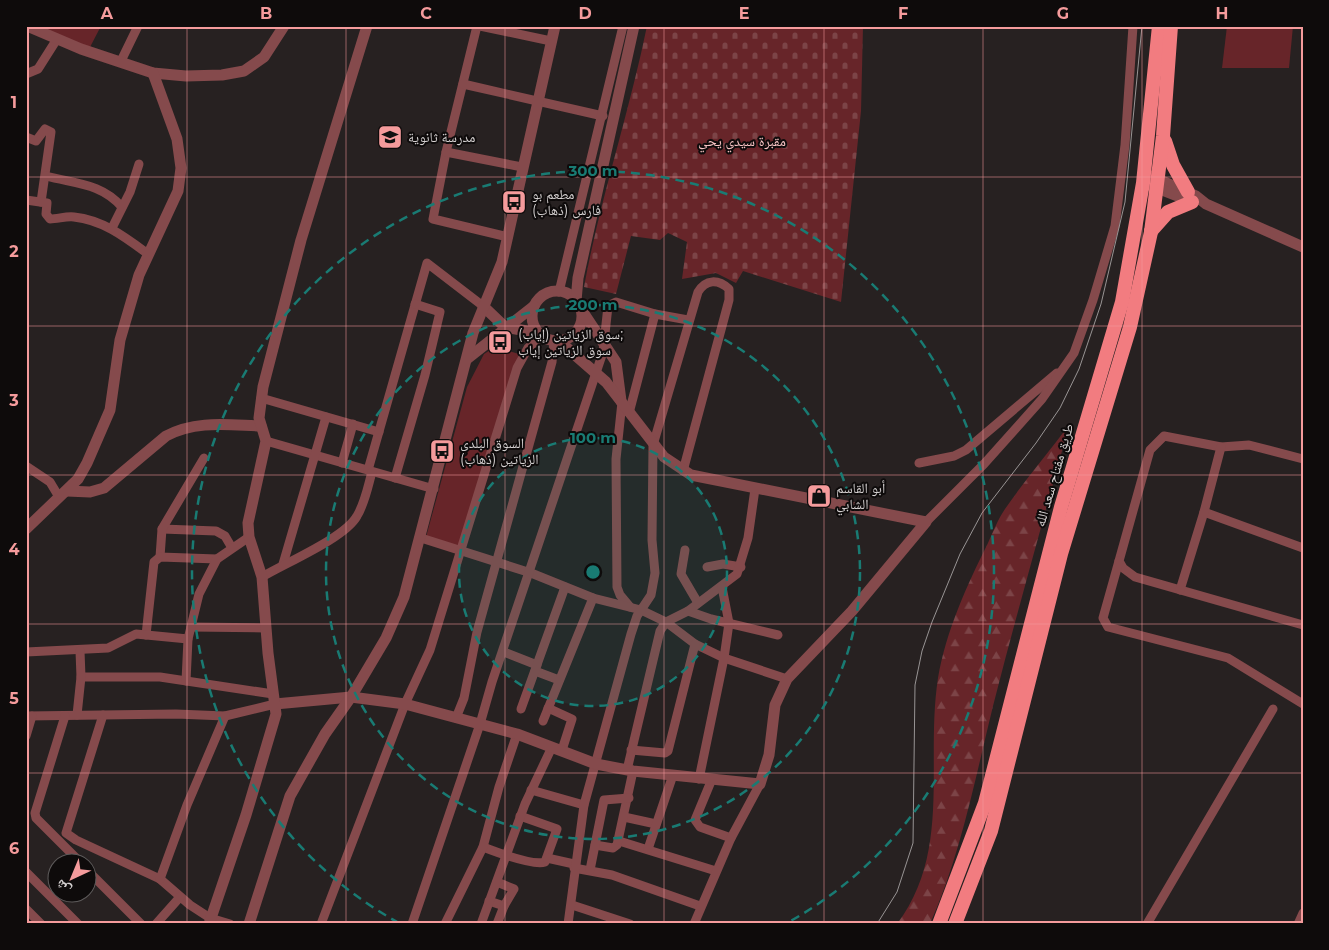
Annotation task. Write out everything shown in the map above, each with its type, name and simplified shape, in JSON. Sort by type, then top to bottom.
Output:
[{"type":"highway","name":"طريق مفتاح سعد الله","points":[[955,924],[991,831],[1061,554],[1130,327],[1151,232],[1150,180],[1159,26]]},
{"type":"highway","name":"طريق مفتاح سعد الله","points":[[938,924],[985,803],[1061,507],[1116,326],[1150,180],[1164,136],[1171,26]]},
{"type":"highway","points":[[1151,232],[1168,212],[1195,199],[1173,165],[1164,136]]},
{"type":"street","points":[[27,26],[81,49],[153,73],[222,76],[244,71],[264,57],[284,26]]},
{"type":"street","points":[[121,61],[138,26]]},
{"type":"street","points":[[210,921],[274,727],[274,699],[262,577],[249,537],[249,516],[266,441],[259,412],[261,398],[301,240],[367,26]]},
{"type":"street","points":[[508,237],[433,219],[446,152],[479,26],[551,41]]},
{"type":"street","points":[[249,924],[290,796],[325,734],[351,697],[386,638],[404,597],[467,359],[483,306],[502,262],[555,26]]},
{"type":"street","points":[[562,292],[624,26]]},
{"type":"street","points":[[556,341],[568,338],[578,328],[581,314],[578,304],[578,278],[634,26]]},
{"type":"street","points":[[694,924],[716,871],[760,784],[769,755],[775,705],[787,679],[852,611],[926,522],[984,464],[1028,415],[1074,353],[1115,226],[1125,145],[1133,26]]},
{"type":"street","points":[[26,74],[38,69],[57,39]]},
{"type":"street","points":[[27,529],[78,479],[87,464],[110,410],[120,340],[139,275],[178,191],[181,168],[172,122],[153,73]]},
{"type":"street","points":[[463,84],[603,116]]},
{"type":"street","points":[[26,137],[36,141],[45,129],[51,131],[41,202]]},
{"type":"street","points":[[446,152],[522,167]]},
{"type":"street","points":[[112,228],[139,164]]},
{"type":"street","points":[[46,176],[101,189],[122,207]]},
{"type":"street","points":[[1150,180],[1303,247]]},
{"type":"street","points":[[26,200],[47,203],[46,214],[50,219],[83,218],[112,228],[148,254]]},
{"type":"street","points":[[262,577],[283,564],[320,546],[356,519],[427,264],[483,306],[505,327],[540,335],[556,341],[594,372],[621,401],[653,445],[683,471],[704,480],[926,522]]},
{"type":"street","points":[[467,359],[505,327],[534,306],[546,294],[562,292],[578,278]]},
{"type":"street","points":[[568,924],[572,905],[574,866],[584,805],[631,634],[641,610],[651,595],[655,573],[652,540],[653,445],[688,320],[701,287],[714,281],[722,283],[729,289],[729,300],[683,471]]},
{"type":"street","points":[[562,292],[578,304],[612,353],[619,371],[621,401],[616,459],[617,586],[620,595],[630,607]]},
{"type":"street","points":[[412,924],[531,573],[594,372],[605,343],[606,310],[612,303],[616,302],[655,314],[688,320]]},
{"type":"street","points":[[395,478],[440,312],[415,304]]},
{"type":"street","points":[[534,306],[533,322],[540,335]]},
{"type":"street","points":[[629,412],[655,314]]},
{"type":"street","points":[[320,924],[405,704],[430,650],[517,368],[528,348],[540,335]]},
{"type":"street","points":[[456,718],[464,698],[477,632],[552,362],[556,341]]},
{"type":"street","points":[[920,463],[949,457],[966,450],[1067,364]]},
{"type":"street","points":[[261,398],[379,432]]},
{"type":"street","points":[[283,564],[326,417]]},
{"type":"street","points":[[26,466],[50,482],[63,494],[90,492],[104,488],[166,436],[178,430],[211,424],[261,426]]},
{"type":"street","points":[[342,463],[353,424]]},
{"type":"street","points":[[1303,459],[1249,445],[1221,447],[1164,436],[1154,444],[1103,618],[1108,627],[1228,658],[1303,704]]},
{"type":"street","points":[[266,441],[434,489]]},
{"type":"street","points":[[1180,590],[1204,512],[1221,447]]},
{"type":"street","points":[[160,557],[162,529],[204,458]]},
{"type":"street","points":[[595,845],[616,847],[619,841],[629,798],[631,750],[660,631],[666,622],[688,611],[738,574],[748,538],[754,489]]},
{"type":"street","points":[[1204,512],[1303,548]]},
{"type":"street","points":[[162,529],[216,531],[225,536],[232,548]]},
{"type":"street","points":[[186,681],[188,639],[195,606],[217,559],[249,537]]},
{"type":"street","points":[[420,538],[531,573],[593,598],[641,610],[666,622],[695,644],[724,658],[787,679]]},
{"type":"street","points":[[685,550],[681,574],[698,603]]},
{"type":"street","points":[[146,635],[154,562],[160,557],[217,559]]},
{"type":"street","points":[[1119,561],[1123,568],[1135,577],[1303,625]]},
{"type":"street","points":[[707,567],[723,564],[741,567]]},
{"type":"street","points":[[521,709],[565,587]]},
{"type":"street","points":[[699,779],[724,658],[729,622],[722,587]]},
{"type":"street","points":[[543,722],[593,598]]},
{"type":"street","points":[[688,611],[711,619],[778,635]]},
{"type":"street","points":[[191,627],[266,628]]},
{"type":"street","points":[[26,652],[80,651],[108,648],[136,634],[188,639]]},
{"type":"street","points":[[631,750],[668,752],[695,644]]},
{"type":"street","points":[[77,715],[81,677],[80,651]]},
{"type":"street","points":[[504,652],[559,680]]},
{"type":"street","points":[[81,677],[129,675],[186,681],[274,699],[351,697],[405,704],[517,734],[596,764],[630,771],[760,784]]},
{"type":"street","points":[[26,736],[29,716],[225,716],[274,699]]},
{"type":"street","points":[[481,924],[520,816],[532,790],[572,719],[548,708]]},
{"type":"street","points":[[1147,924],[1273,709]]},
{"type":"street","points":[[66,833],[104,715]]},
{"type":"street","points":[[65,716],[35,809],[36,818],[70,852]]},
{"type":"street","points":[[160,878],[187,805],[225,716]]},
{"type":"street","points":[[445,924],[483,848],[499,787],[517,734]]},
{"type":"street","points":[[648,848],[673,775]]},
{"type":"street","points":[[712,779],[695,820],[696,824],[700,828],[732,838]]},
{"type":"street","points":[[532,790],[584,805]]},
{"type":"street","points":[[590,870],[604,800],[629,798]]},
{"type":"street","points":[[483,848],[541,864],[545,862],[556,829],[520,816]]},
{"type":"street","points":[[624,817],[656,824]]},
{"type":"street","points":[[54,836],[58,831],[66,833],[76,840],[160,878],[210,921],[230,924]]},
{"type":"street","points":[[619,841],[648,848],[716,871]]},
{"type":"street","points":[[547,858],[628,880],[700,906]]},
{"type":"street","points":[[26,872],[78,924]]},
{"type":"street","points":[[497,882],[514,889],[504,906],[497,924]]},
{"type":"street","points":[[98,883],[129,920],[141,924]]},
{"type":"street","points":[[156,924],[180,897]]},
{"type":"street","points":[[489,901],[504,906]]},
{"type":"street","points":[[572,905],[630,924]]},
{"type":"street","points":[[26,909],[41,924]]},
{"type":"street","points":[[1298,924],[1303,912]]},
{"type":"green space","points":[[34,26],[101,26],[88,51]]},
{"type":"green space","name":"مقبرة سيدي يحي","points":[[647,26],[863,26],[861,111],[841,302],[743,271],[736,283],[716,273],[682,279],[687,242],[668,233],[660,240],[631,236],[616,294],[584,287],[598,221],[632,92]]},
{"type":"green space","points":[[1227,26],[1293,26],[1289,68],[1222,68]]},
{"type":"green space","points":[[495,347],[519,354],[459,549],[426,537],[467,387],[484,354]]},
{"type":"green space","points":[[1069,425],[1011,636],[959,844],[941,898],[930,924],[897,924],[914,896],[925,867],[931,836],[935,710],[938,678],[946,643],[972,575],[1002,513]]},
{"type":"tram line","points":[[877,924],[897,892],[913,843],[915,685],[922,651],[932,622],[960,554],[982,513],[1036,443],[1060,408],[1079,369],[1101,304],[1125,202],[1142,26]]},
{"type":"place","name":"مدرسة ثانوية","points":[[390,137]]},
{"type":"place","name":"مطعم بو فارس (ذهاب)","points":[[514,202]]},
{"type":"place","name":"سوق الزياتين (إياب); سوق الزياتين إياب","points":[[500,342]]},
{"type":"place","name":"السوق البلدي الزياتين (ذهاب)","points":[[442,451]]},
{"type":"place","name":"أبو القاسم الشابي","points":[[819,496]]}]
